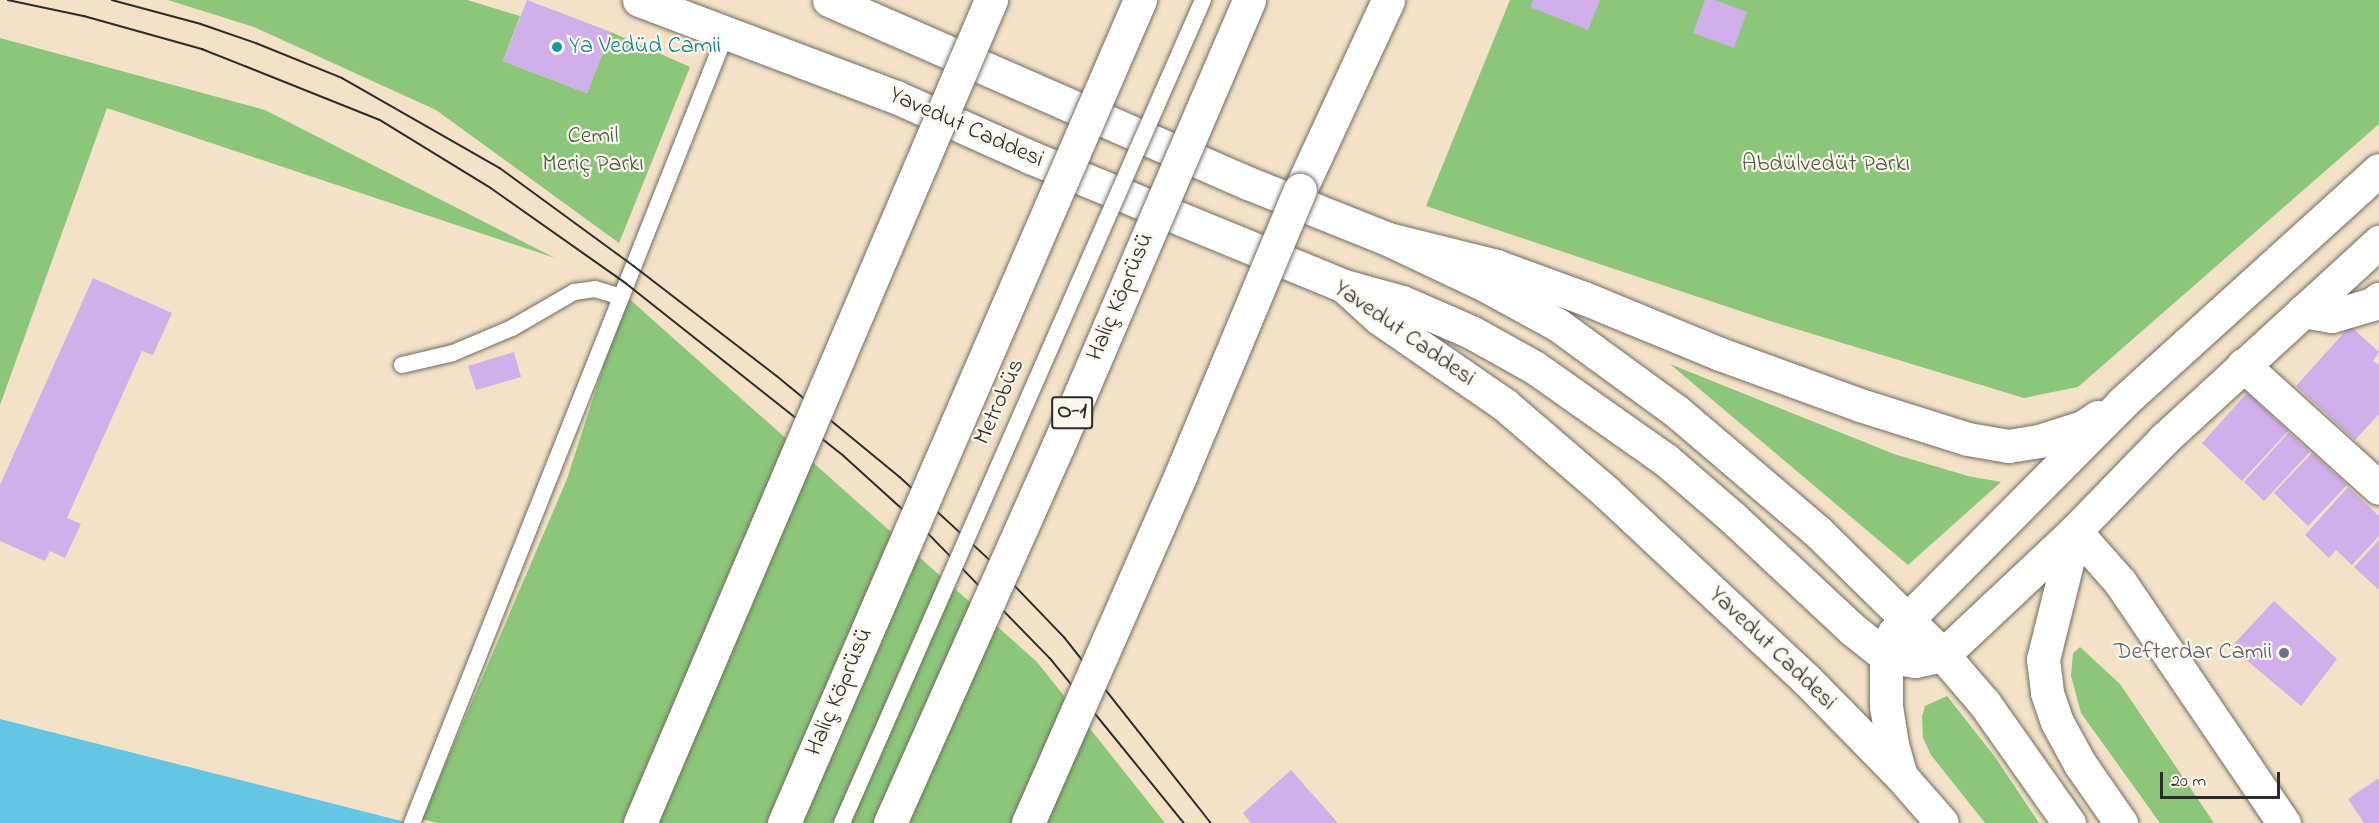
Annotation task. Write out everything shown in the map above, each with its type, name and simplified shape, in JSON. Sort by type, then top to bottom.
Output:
[{"type":"main road","name":"Yavedut Caddesi","points":[[639,0],[727,31],[896,97],[1030,157],[1344,286],[1379,318],[1463,375],[1544,437],[1806,679],[1901,776],[1942,823]]},
{"type":"main road","points":[[829,0],[1248,183],[1388,239],[1485,285],[1557,325],[1676,411],[1817,531],[1943,655],[1985,704],[2069,823]]},
{"type":"main road","points":[[640,823],[991,0]]},
{"type":"main road","name":"Haliç Köprüsü","points":[[784,823],[1140,0]]},
{"type":"main road","name":"Haliç Köprüsü","points":[[890,823],[1063,435],[1249,0]]},
{"type":"main road","points":[[1028,823],[1181,474],[1300,190],[1388,0]]},
{"type":"main road","points":[[1901,776],[1892,744],[1886,706],[1886,656],[1894,633],[1906,618],[1961,567],[2123,402],[2379,170]]},
{"type":"main road","points":[[1388,239],[1496,266],[1731,358],[1860,405],[1968,439],[2008,446],[2039,441],[2083,427],[2123,402]]},
{"type":"main road","points":[[1344,286],[1402,302],[1471,332],[1534,368],[1666,460],[1732,517],[1852,629],[1886,656],[1915,661],[1943,655],[2075,531],[2164,439],[2379,242]]},
{"type":"main road","points":[[2302,311],[2332,316],[2372,304],[2379,299]]},
{"type":"main road","points":[[2243,365],[2379,488]]},
{"type":"main road","points":[[2075,531],[2121,582],[2284,823]]},
{"type":"main road","points":[[2075,531],[2043,659],[2047,693],[2056,722],[2080,764],[2121,823]]},
{"type":"lane","name":"Metrobüs","points":[[842,823],[1203,0]]},
{"type":"lane","points":[[412,823],[727,31]]},
{"type":"lane","points":[[402,365],[453,353],[502,332],[574,292],[595,289],[621,297]]},
{"type":"green space","name":"Cemil Meriç Parkı","points":[[168,0],[467,0],[520,16],[503,61],[587,93],[611,32],[690,67],[619,243],[436,110],[254,27]]},
{"type":"green space","name":"Abdülvedüt Parkı","points":[[1510,0],[2379,0],[2379,124],[2078,387],[2024,398],[1770,321],[1426,206]]},
{"type":"green space","name":"Cemil Meriç Parkı","points":[[0,38],[265,110],[555,258],[107,108],[0,405]]},
{"type":"green space","points":[[626,296],[1037,662],[1165,823],[438,823],[422,819],[567,479]]},
{"type":"green space","points":[[1670,364],[1894,454],[1968,476],[2001,482],[1908,565]]},
{"type":"green space","points":[[2080,647],[2120,684],[2214,823],[2160,823],[2081,713],[2071,676],[2073,653]]},
{"type":"green space","points":[[1947,696],[1995,757],[2039,823],[1985,823],[1931,755],[1923,738],[1922,717],[1925,706]]},
{"type":"water","points":[[0,719],[409,823],[0,823]]},
{"type":"building","name":"Ya Vedüd Camii","points":[[527,0],[611,32],[587,93],[503,61]]},
{"type":"building","points":[[1533,0],[1600,0],[1588,30],[1530,7]]},
{"type":"building","points":[[1705,0],[1715,0],[1747,12],[1734,48],[1693,33]]},
{"type":"building","points":[[93,278],[172,313],[153,355],[142,351],[67,518],[81,524],[65,558],[50,551],[45,561],[0,541],[0,485]]},
{"type":"building","points":[[2350,326],[2379,352],[2373,361],[2379,365],[2379,414],[2355,440],[2296,386]]},
{"type":"building","points":[[514,352],[521,377],[476,390],[468,366]]},
{"type":"building","points":[[2247,393],[2288,431],[2242,481],[2202,443]]},
{"type":"building","points":[[2289,432],[2310,452],[2264,501],[2244,482]]},
{"type":"building","points":[[2312,453],[2347,485],[2308,526],[2274,493]]},
{"type":"building","points":[[2348,487],[2379,516],[2379,536],[2352,565],[2336,550],[2329,558],[2305,535]]},
{"type":"building","points":[[2379,540],[2379,590],[2354,567]]},
{"type":"building","name":"Defterdar Camii","points":[[2274,601],[2337,659],[2301,706],[2231,647]]},
{"type":"building","points":[[1291,770],[1338,823],[1251,823],[1243,813]]},
{"type":"building","points":[[2379,778],[2379,823],[2364,823],[2348,799]]},
{"type":"tram line","points":[[8,0],[84,16],[202,49],[380,120],[491,188],[627,284],[844,456],[920,525],[1050,658],[1184,823]]},
{"type":"tram line","points":[[112,0],[201,24],[256,43],[342,78],[500,168],[634,266],[777,376],[900,477],[991,561],[1065,638],[1211,823]]},
{"type":"place","name":"Ya Vedüd Camii","points":[[557,47]]},
{"type":"place","name":"Defterdar Camii","points":[[2284,653]]}]
